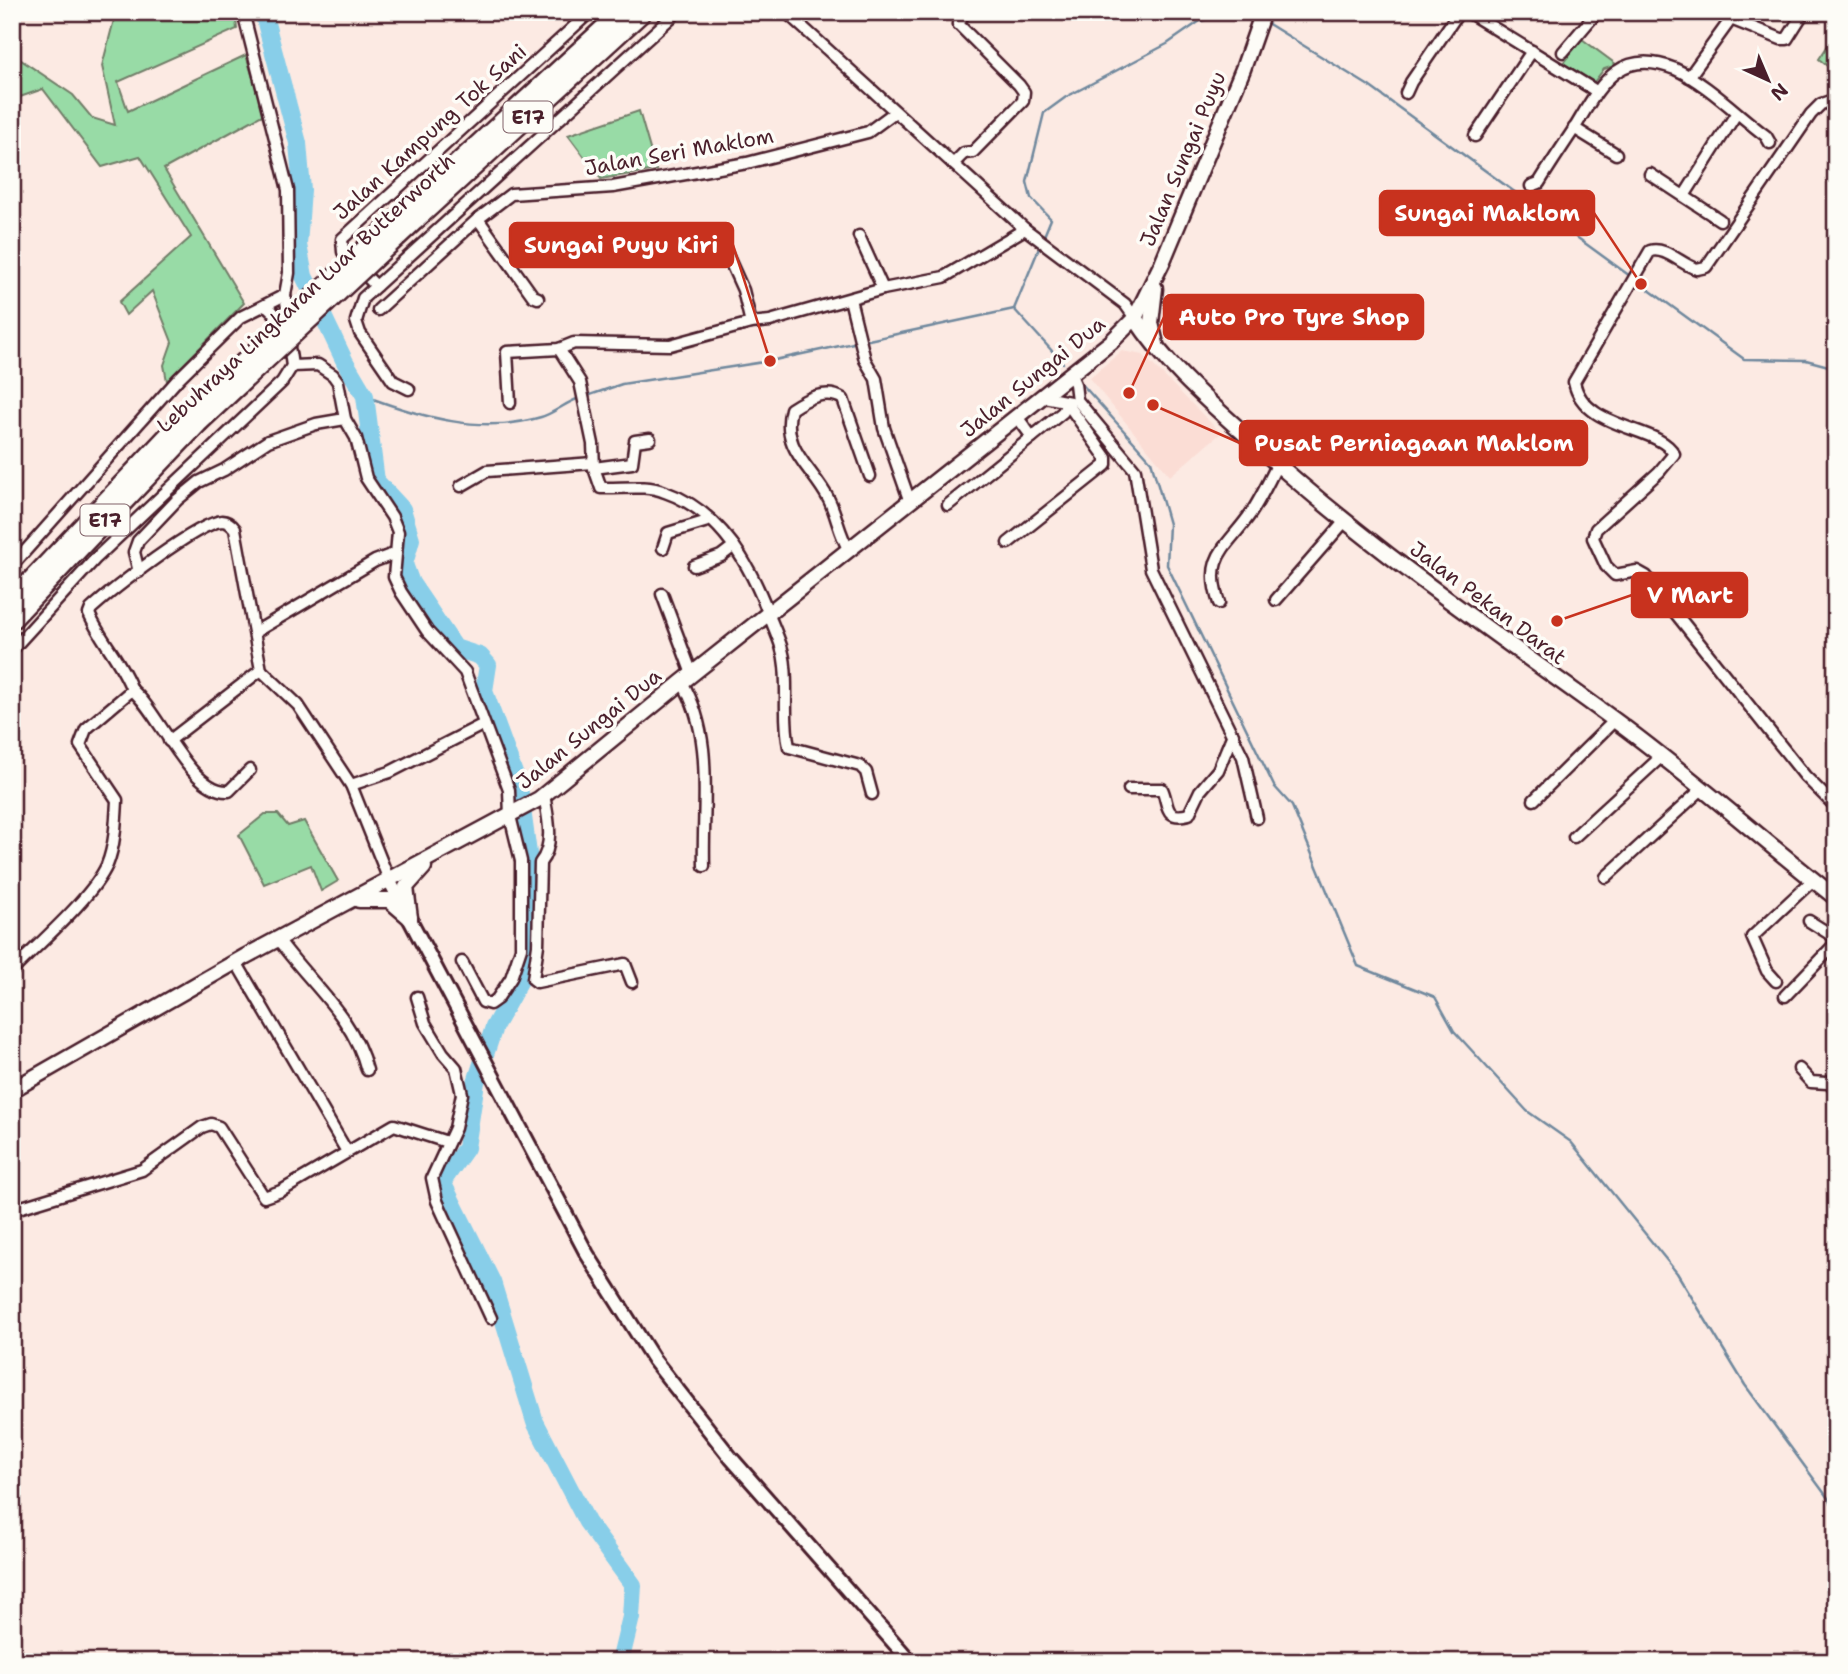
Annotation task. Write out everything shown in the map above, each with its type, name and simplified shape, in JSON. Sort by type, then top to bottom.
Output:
[{"type":"highway","name":"Lebuhraya Lingkaran Luar Butterworth","points":[[12,601],[193,419],[622,12]]},
{"type":"highway","name":"Lebuhraya Lingkaran Luar Butterworth","points":[[409,216],[642,12]]},
{"type":"highway","name":"Lebuhraya Lingkaran Luar Butterworth","points":[[12,619],[193,419]]},
{"type":"main road","name":"Jalan Sungai Puyu","points":[[1135,318],[1162,263],[1243,69],[1263,12]]},
{"type":"main road","points":[[1111,342],[1123,339],[1153,344],[1152,296],[1162,263]]},
{"type":"main road","name":"Jalan Sungai Dua","points":[[12,1090],[236,962],[541,797],[687,678],[1018,418],[1111,342],[1135,318]]},
{"type":"main road","name":"Jalan Pekan Darat","points":[[1135,318],[1153,344],[1276,465],[1450,603],[1663,755],[1836,898]]},
{"type":"main road","points":[[410,918],[406,887],[413,876],[441,852]]},
{"type":"main road","points":[[346,903],[373,898],[389,900],[410,918]]},
{"type":"street","points":[[243,12],[288,190],[289,273],[285,295],[289,316],[286,331]]},
{"type":"street","name":"Jalan Kampung Tok Sani","points":[[376,286],[343,252],[342,239],[590,12]]},
{"type":"street","points":[[409,388],[393,381],[360,333],[356,321],[360,304],[376,286],[677,12]]},
{"type":"street","points":[[786,12],[1027,231],[1125,304],[1135,318]]},
{"type":"street","points":[[953,164],[964,153],[973,152],[1023,101],[1024,92],[958,24],[965,12]]},
{"type":"street","points":[[1406,93],[1459,12]]},
{"type":"street","points":[[1468,12],[1596,91]]},
{"type":"street","points":[[1563,52],[1597,12]]},
{"type":"street","points":[[1689,77],[1731,19],[1781,39],[1787,38],[1804,12]]},
{"type":"street","points":[[1475,136],[1532,51]]},
{"type":"street","points":[[1531,186],[1539,183],[1596,91],[1612,73],[1637,63],[1656,64],[1689,77],[1766,136],[1770,143]]},
{"type":"street","points":[[1836,104],[1830,101],[1821,104],[1811,114],[1706,267],[1697,269],[1686,266],[1656,249],[1650,251],[1576,374],[1575,390],[1598,414],[1662,443],[1674,454],[1659,472],[1595,529],[1593,538],[1597,550],[1615,575],[1637,572],[1646,576],[1805,776],[1836,807]]},
{"type":"street","name":"Jalan Seri Maklom","points":[[378,310],[478,219],[511,194],[613,187],[747,163],[868,132],[895,112]]},
{"type":"street","points":[[1684,196],[1736,114]]},
{"type":"street","points":[[1574,128],[1616,154]]},
{"type":"street","points":[[1650,174],[1720,220]]},
{"type":"street","points":[[478,219],[533,296],[538,298]]},
{"type":"street","points":[[510,403],[507,352],[559,349],[574,342],[670,345],[751,323],[770,321],[883,289],[944,277],[1027,231]]},
{"type":"street","points":[[859,236],[883,289]]},
{"type":"street","points":[[720,239],[743,290],[751,323]]},
{"type":"street","points":[[12,566],[179,378],[241,317],[285,295]]},
{"type":"street","points":[[850,299],[863,351],[876,379],[884,428],[910,502]]},
{"type":"street","points":[[12,650],[96,558],[282,382],[292,366],[286,331],[276,313],[266,305]]},
{"type":"street","points":[[559,349],[580,382],[593,444],[593,466],[601,488],[663,491],[695,506],[711,520],[734,546],[759,585],[769,614],[785,667],[783,693],[789,747],[860,766],[866,772],[872,794]]},
{"type":"street","points":[[292,366],[318,365],[333,374],[341,394],[345,419],[356,438],[372,491],[392,517],[398,532],[394,576],[401,592],[427,631],[460,665],[509,790],[521,861],[521,948],[517,963],[497,999],[490,1004],[483,1002],[462,962]]},
{"type":"street","points":[[948,505],[1063,412],[1072,402],[1075,384],[1070,375]]},
{"type":"street","points":[[849,550],[840,535],[827,495],[802,463],[790,440],[791,409],[807,398],[822,395],[836,394],[843,399],[870,476]]},
{"type":"street","points":[[1044,397],[1072,402],[1135,470],[1140,487],[1151,569],[1243,757],[1257,818]]},
{"type":"street","points":[[1008,543],[1106,465],[1106,458],[1072,402]]},
{"type":"street","points":[[1018,418],[1032,438]]},
{"type":"street","points":[[139,572],[134,552],[138,541],[177,499],[199,482],[268,441],[316,424],[345,419]]},
{"type":"street","points":[[461,486],[487,471],[632,463],[635,441],[650,439]]},
{"type":"street","points":[[1219,603],[1212,573],[1220,551],[1257,504],[1276,465]]},
{"type":"street","points":[[663,548],[668,533],[711,520]]},
{"type":"street","points":[[250,771],[229,791],[222,791],[184,764],[145,701],[132,690],[89,614],[97,604],[139,572],[204,528],[222,521],[231,523],[238,541],[261,670],[298,705],[351,785],[388,880],[587,1254],[654,1360],[732,1458],[911,1662]]},
{"type":"street","points":[[1276,600],[1345,521]]},
{"type":"street","points":[[694,566],[721,556],[734,546]]},
{"type":"street","points":[[255,632],[375,561],[396,553]]},
{"type":"street","points":[[662,594],[698,716],[705,755],[704,866]]},
{"type":"street","points":[[169,741],[261,670]]},
{"type":"street","points":[[12,971],[87,892],[107,865],[117,800],[80,745],[81,737],[86,729],[132,690]]},
{"type":"street","points":[[1534,800],[1615,720]]},
{"type":"street","points":[[351,785],[390,772],[484,724]]},
{"type":"street","points":[[1129,789],[1161,789],[1165,807],[1171,813],[1189,814],[1200,791],[1218,771],[1233,734]]},
{"type":"street","points":[[1574,838],[1663,755]]},
{"type":"street","points":[[1606,877],[1703,788]]},
{"type":"street","points":[[541,797],[549,820],[548,854],[540,863],[538,945],[533,979],[537,982],[625,964],[632,982]]},
{"type":"street","points":[[1776,981],[1766,971],[1752,937],[1813,880]]},
{"type":"street","points":[[1784,996],[1836,940],[1809,921]]},
{"type":"street","points":[[278,939],[300,970],[328,995],[362,1049],[367,1070]]},
{"type":"street","points":[[236,962],[346,1150]]},
{"type":"street","points":[[417,997],[425,1023],[443,1053],[456,1068],[463,1094],[462,1106],[432,1182],[437,1201],[491,1318]]},
{"type":"street","points":[[1799,1069],[1811,1082],[1827,1083],[1836,1079]]},
{"type":"street","points":[[12,1210],[142,1170],[202,1127],[211,1124],[219,1127],[264,1197],[281,1191],[346,1150],[394,1125],[447,1142]]},
{"type":"shaded area","points":[[1122,351],[1143,355],[1221,433],[1170,476],[1089,378]]},
{"type":"green space","points":[[116,12],[235,12],[237,29],[118,82],[128,111],[246,55],[264,114],[164,169],[244,303],[167,381],[164,365],[172,342],[152,291],[126,315],[119,302],[191,237],[140,156],[102,167],[43,89],[17,98],[12,91],[12,54],[73,95],[92,118],[115,125],[102,66]]},
{"type":"green space","points":[[1836,33],[1836,67],[1833,71],[1819,59]]},
{"type":"green space","points":[[1582,39],[1617,65],[1604,69],[1594,82],[1563,63]]},
{"type":"green space","points":[[639,111],[656,170],[601,179],[568,135]]},
{"type":"green space","points":[[265,814],[278,814],[288,826],[304,821],[338,881],[321,891],[311,865],[264,884],[239,835]]},
{"type":"waterway","points":[[263,12],[298,143],[302,190],[298,245],[304,276],[345,362],[365,396],[376,481],[402,509],[411,539],[404,564],[411,583],[455,648],[480,656],[488,665],[484,691],[519,787],[532,883],[529,964],[494,1027],[476,1082],[466,1148],[442,1182],[492,1282],[535,1422],[587,1522],[633,1585],[631,1617],[620,1662]]},
{"type":"waterway","points":[[864,341],[1014,309],[1051,219],[1031,198],[1027,182],[1044,113],[1066,97],[1167,44],[1200,21],[1236,12]]},
{"type":"waterway","points":[[1248,12],[1252,15]]},
{"type":"waterway","points":[[1267,23],[1369,86],[1744,359],[1806,360],[1836,368]]},
{"type":"waterway","points":[[1014,309],[1063,363]]},
{"type":"waterway","points":[[587,396],[622,384],[770,361],[858,342]]},
{"type":"waterway","points":[[1080,382],[1151,461],[1169,524],[1167,565],[1274,786],[1292,806],[1358,966],[1435,997],[1454,1031],[1527,1111],[1571,1142],[1677,1273],[1745,1385],[1836,1509]]},
{"type":"waterway","points":[[365,396],[429,417],[474,424],[519,422],[541,417],[580,398]]},
{"type":"place","name":"Sungai Maklom","points":[[1641,284]]},
{"type":"place","name":"Sungai Puyu Kiri","points":[[770,361]]},
{"type":"place","name":"Auto Pro Tyre Shop","points":[[1129,393]]},
{"type":"place","name":"Pusat Perniagaan Maklom","points":[[1153,405]]},
{"type":"place","name":"V Mart","points":[[1557,621]]}]
